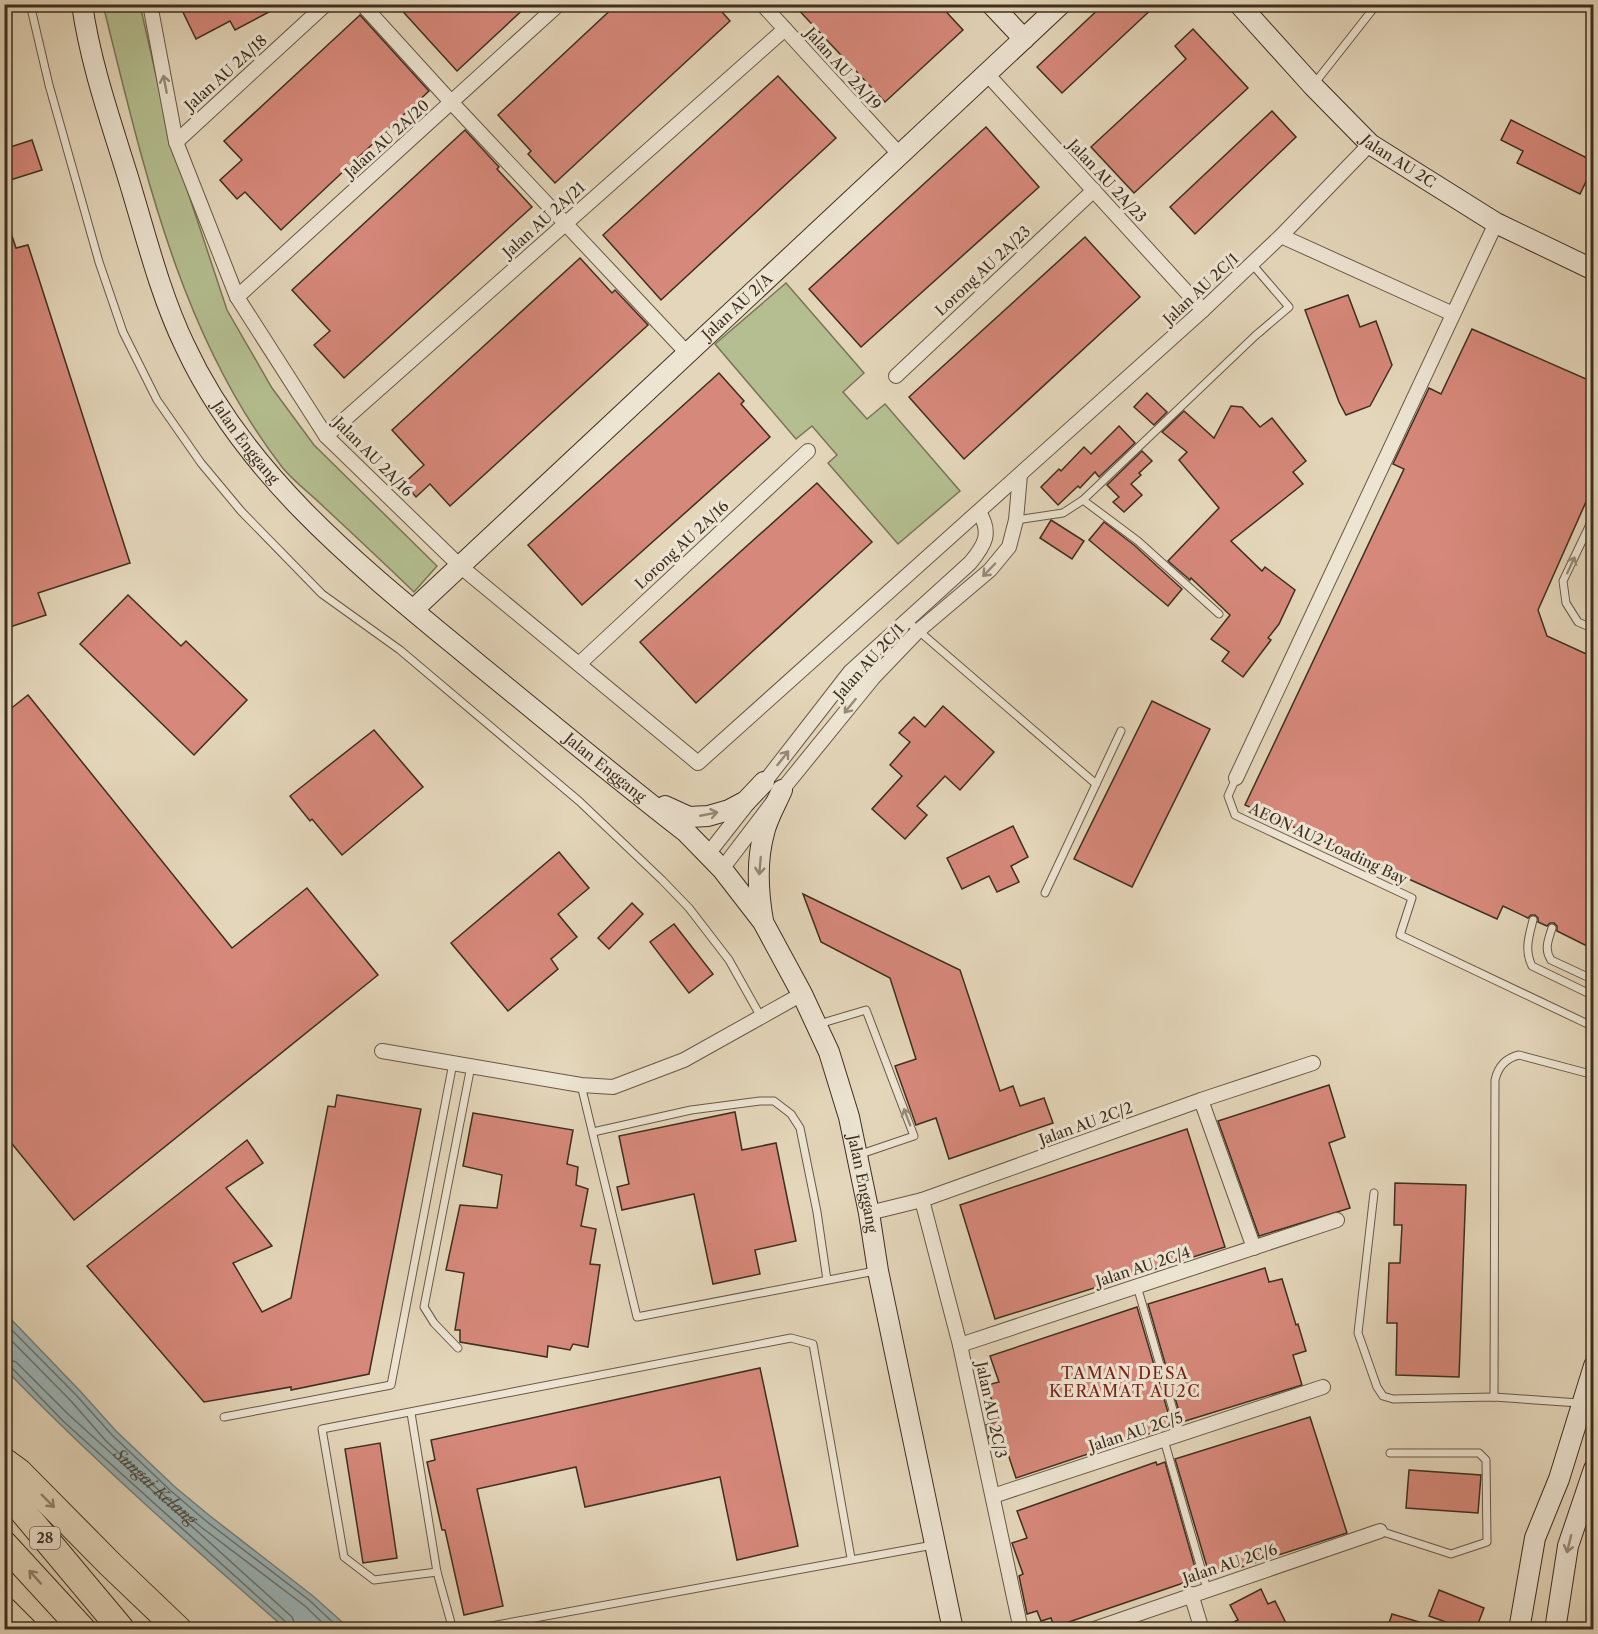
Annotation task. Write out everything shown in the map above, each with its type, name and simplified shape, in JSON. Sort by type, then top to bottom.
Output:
[{"type":"highway","points":[[4,1461],[19,1472],[110,1564],[179,1629]]},
{"type":"highway","name":"28","points":[[4,1489],[122,1629]]},
{"type":"highway","name":"28","points":[[4,1544],[83,1629]]},
{"type":"highway","points":[[4,1610],[24,1629]]},
{"type":"main road","name":"Jalan Enggang","points":[[82,4],[84,23],[103,93],[163,293],[190,356],[210,392],[240,437],[276,483],[355,561],[635,793],[686,832],[722,869],[763,922],[802,994],[830,1053],[849,1117],[869,1213],[878,1271],[953,1629]]},
{"type":"main road","points":[[991,4],[1024,39]]},
{"type":"main road","name":"Jalan AU 2/A","points":[[413,610],[1061,4]]},
{"type":"main road","name":"Jalan AU 2C","points":[[1239,4],[1312,86],[1370,144],[1496,223],[1593,270]]},
{"type":"main road","points":[[635,793],[689,817],[708,816],[729,810],[773,786]]},
{"type":"main road","points":[[763,922],[759,876],[764,832],[773,786]]},
{"type":"main road","points":[[1519,1629],[1535,1538],[1558,1479],[1593,1366]]},
{"type":"main road","points":[[1555,1629],[1568,1546],[1593,1469]]},
{"type":"street","name":"Jalan AU 2A/16","points":[[150,4],[176,142],[237,297],[326,436],[460,566],[698,763]]},
{"type":"street","name":"Jalan AU 2A/18","points":[[176,142],[326,4]]},
{"type":"street","points":[[362,4],[687,353]]},
{"type":"street","name":"Jalan AU 2A/20","points":[[237,297],[559,4]]},
{"type":"street","name":"Jalan AU 2A/19","points":[[762,4],[900,155]]},
{"type":"street","name":"Jalan AU 2A/21","points":[[326,436],[784,29]]},
{"type":"street","name":"Jalan AU 2A/23","points":[[987,74],[1203,310]]},
{"type":"street","name":"Jalan AU 2C/1","points":[[698,763],[1203,310],[1281,236],[1370,144]]},
{"type":"street","name":"Lorong AU 2A/23","points":[[896,376],[1094,190]]},
{"type":"street","points":[[1236,778],[1496,223]]},
{"type":"street","points":[[1281,236],[1454,314]]},
{"type":"street","name":"Lorong AU 2A/16","points":[[579,664],[808,451]]},
{"type":"street","name":"Jalan AU 2C/1","points":[[708,854],[918,631],[990,570],[1009,546],[1016,520],[1020,475]]},
{"type":"street","name":"Jalan AU 2C/1","points":[[722,869],[773,786],[850,672],[970,563],[980,551],[986,536],[986,524],[979,512]]},
{"type":"street","points":[[382,1051],[581,1085],[613,1087],[684,1060],[802,994]]},
{"type":"street","name":"Jalan AU 2C/2","points":[[869,1213],[922,1200],[1201,1100],[1313,1063]]},
{"type":"street","points":[[1201,1100],[1254,1248]]},
{"type":"street","name":"Jalan AU 2C/3","points":[[922,1200],[960,1345],[1021,1629]]},
{"type":"street","name":"Jalan AU 2C/4","points":[[960,1345],[1337,1220]]},
{"type":"street","name":"Jalan AU 2C/5","points":[[993,1496],[1323,1387]]},
{"type":"street","name":"Jalan AU 2C/6","points":[[1091,1629],[1380,1531]]},
{"type":"street","points":[[1191,1594],[1202,1629]]},
{"type":"lane","points":[[30,4],[49,85],[99,262],[123,332],[157,400],[201,462],[241,511],[322,594],[409,658],[579,801],[662,880],[689,908],[729,960],[761,1017]]},
{"type":"lane","points":[[1312,86],[1377,4]]},
{"type":"lane","points":[[1016,520],[1063,513],[1083,500],[1255,336],[1289,307],[1252,264]]},
{"type":"lane","points":[[1083,500],[1138,541],[1219,614]]},
{"type":"lane","points":[[1593,516],[1563,581],[1566,603],[1578,622],[1593,629]]},
{"type":"lane","points":[[906,620],[1096,784]]},
{"type":"lane","points":[[1045,893],[1121,731]]},
{"type":"lane","name":"AEON AU2 Loading Bay","points":[[1236,778],[1228,796],[1235,815],[1412,898],[1400,935],[1593,1027]]},
{"type":"lane","points":[[1533,920],[1527,956],[1532,966],[1593,996]]},
{"type":"lane","points":[[1552,928],[1546,946],[1551,960],[1593,980]]},
{"type":"lane","points":[[816,1025],[866,1010],[914,1136],[858,1155]]},
{"type":"lane","points":[[1494,1397],[1495,1080],[1498,1070],[1511,1057],[1519,1055],[1593,1075]]},
{"type":"lane","points":[[224,1417],[392,1385],[453,1063]]},
{"type":"lane","points":[[458,1348],[434,1323],[424,1308],[471,1066]]},
{"type":"lane","points":[[581,1085],[637,1317],[878,1271]]},
{"type":"lane","points":[[593,1132],[691,1110],[774,1101],[791,1114],[800,1128],[817,1212],[827,1280]]},
{"type":"lane","points":[[1374,1193],[1358,1333],[1377,1387],[1383,1396],[1393,1399],[1494,1397],[1582,1403]]},
{"type":"lane","points":[[1137,1286],[1180,1434]]},
{"type":"lane","points":[[437,1572],[374,1580],[344,1557],[322,1429],[791,1338],[813,1344],[851,1558]]},
{"type":"lane","points":[[411,1413],[437,1572],[453,1629]]},
{"type":"lane","points":[[1164,1440],[1207,1589]]},
{"type":"lane","points":[[1380,1531],[1451,1554],[1487,1542],[1486,1460],[1479,1453],[1390,1453]]},
{"type":"lane","points":[[469,1629],[936,1544]]},
{"type":"green space","points":[[103,5],[140,5],[171,141],[227,310],[272,388],[314,445],[437,566],[414,592],[282,467],[246,415],[216,361],[169,246],[133,126]]},
{"type":"green space","points":[[786,283],[864,373],[843,392],[867,419],[885,404],[960,491],[898,544],[828,463],[837,455],[812,426],[796,439],[715,344]]},
{"type":"water","name":"Sungai Kelang","points":[[5,1313],[116,1431],[175,1487],[313,1596],[350,1629],[286,1629],[143,1502],[5,1369]]},
{"type":"building","points":[[179,4],[284,4],[235,30],[230,21],[196,39]]},
{"type":"building","points":[[396,4],[529,4],[457,71]]},
{"type":"building","points":[[617,4],[715,4],[730,21],[555,183],[528,154],[531,151],[498,115]]},
{"type":"building","points":[[793,4],[939,4],[963,30],[885,102]]},
{"type":"building","points":[[1104,4],[1157,4],[1062,93],[1037,67]]},
{"type":"building","points":[[360,15],[429,91],[281,230],[245,192],[237,199],[220,180],[242,160],[224,141]]},
{"type":"building","points":[[1193,29],[1248,88],[1134,193],[1091,147],[1186,59],[1175,46]]},
{"type":"building","points":[[778,76],[836,138],[661,300],[603,235]]},
{"type":"building","points":[[1272,111],[1296,137],[1195,234],[1170,207]]},
{"type":"building","points":[[1511,120],[1593,161],[1593,167],[1580,194],[1517,163],[1523,151],[1501,140]]},
{"type":"building","points":[[986,127],[1039,187],[861,347],[809,289]]},
{"type":"building","points":[[465,130],[532,207],[344,378],[314,345],[330,331],[292,290]]},
{"type":"building","points":[[32,140],[42,170],[4,182],[4,149]]},
{"type":"building","points":[[7,221],[16,248],[28,245],[130,563],[38,593],[46,615],[4,629],[4,222]]},
{"type":"building","points":[[1085,237],[1140,297],[964,459],[909,397]]},
{"type":"building","points":[[580,258],[612,293],[615,290],[648,325],[450,506],[430,484],[416,497],[404,483],[424,465],[392,430]]},
{"type":"building","points":[[1348,295],[1360,327],[1376,321],[1392,365],[1370,406],[1346,415],[1305,310]]},
{"type":"building","points":[[1472,329],[1593,382],[1593,486],[1538,610],[1547,636],[1593,657],[1593,949],[1557,931],[1554,923],[1547,926],[1538,922],[1535,915],[1528,918],[1503,906],[1497,919],[1245,805],[1404,469],[1393,464],[1429,388],[1441,394]]},
{"type":"building","points":[[719,373],[744,401],[741,404],[770,437],[582,605],[528,545]]},
{"type":"building","points":[[1147,393],[1167,412],[1154,425],[1134,407]]},
{"type":"building","points":[[1231,406],[1242,407],[1260,427],[1272,418],[1306,461],[1293,472],[1303,484],[1231,541],[1262,571],[1265,567],[1295,590],[1279,624],[1268,638],[1271,640],[1243,677],[1222,661],[1229,652],[1211,639],[1230,615],[1191,578],[1190,580],[1168,561],[1219,508],[1179,460],[1187,452],[1162,432],[1184,411],[1214,438]]},
{"type":"building","points":[[1119,426],[1135,443],[1099,477],[1095,472],[1080,488],[1078,486],[1058,505],[1041,487],[1059,469],[1061,471],[1084,447],[1091,454]]},
{"type":"building","points":[[1142,451],[1152,461],[1131,484],[1142,495],[1124,512],[1113,502],[1119,497],[1107,485]]},
{"type":"building","points":[[817,483],[872,542],[696,703],[640,642]]},
{"type":"building","points":[[1051,520],[1084,541],[1072,559],[1040,538]]},
{"type":"building","points":[[1104,522],[1134,545],[1182,589],[1168,606],[1089,540]]},
{"type":"building","points":[[128,595],[181,646],[186,641],[247,700],[194,755],[80,644]]},
{"type":"building","points":[[28,695],[232,948],[307,888],[378,975],[74,1220],[4,1134],[4,714]]},
{"type":"building","points":[[1152,701],[1210,729],[1132,887],[1074,859]]},
{"type":"building","points":[[943,706],[994,752],[960,790],[945,776],[917,806],[927,815],[905,839],[872,809],[902,776],[890,765],[910,742],[899,733],[914,717],[925,727]]},
{"type":"building","points":[[374,730],[423,787],[342,855],[290,796]]},
{"type":"building","points":[[1013,826],[1028,857],[1011,866],[1019,882],[997,892],[989,876],[962,889],[947,858]]},
{"type":"building","points":[[559,852],[589,888],[558,914],[577,937],[551,959],[558,969],[508,1011],[451,943]]},
{"type":"building","points":[[803,894],[960,970],[1000,1091],[1013,1086],[1020,1106],[1044,1098],[1053,1123],[949,1159],[936,1118],[916,1125],[895,1066],[916,1059],[890,978],[821,942]]},
{"type":"building","points":[[632,903],[643,914],[609,949],[598,938]]},
{"type":"building","points":[[674,924],[713,974],[689,993],[650,942]]},
{"type":"building","points":[[1329,1085],[1345,1137],[1329,1143],[1350,1208],[1259,1236],[1218,1121]]},
{"type":"building","points":[[337,1095],[421,1109],[369,1374],[291,1390],[291,1387],[204,1402],[87,1266],[247,1140],[263,1163],[226,1188],[272,1246],[233,1263],[262,1312],[291,1298],[328,1106],[335,1107]]},
{"type":"building","points":[[735,1112],[742,1150],[776,1143],[796,1241],[755,1250],[760,1274],[713,1284],[694,1194],[622,1210],[617,1187],[629,1184],[619,1136]]},
{"type":"building","points":[[473,1113],[573,1130],[567,1164],[578,1167],[576,1185],[588,1189],[581,1226],[596,1229],[590,1264],[600,1265],[588,1347],[573,1344],[570,1350],[548,1346],[547,1357],[460,1342],[460,1330],[455,1330],[464,1273],[446,1270],[460,1205],[497,1208],[502,1175],[463,1166]]},
{"type":"building","points":[[1187,1129],[1225,1247],[995,1319],[960,1205]]},
{"type":"building","points":[[1395,1183],[1466,1185],[1459,1377],[1396,1375],[1397,1323],[1387,1323],[1389,1263],[1400,1263],[1402,1225],[1394,1225]]},
{"type":"building","points":[[1265,1268],[1269,1282],[1282,1279],[1296,1325],[1298,1324],[1306,1351],[1293,1355],[1302,1385],[1182,1422],[1148,1304]]},
{"type":"building","points":[[1137,1307],[1172,1426],[1016,1478],[1001,1433],[989,1438],[986,1425],[998,1421],[987,1385],[999,1382],[990,1356]]},
{"type":"building","points":[[760,1368],[798,1546],[737,1560],[720,1477],[585,1507],[576,1467],[477,1489],[503,1606],[464,1615],[427,1462],[435,1460],[431,1440]]},
{"type":"building","points":[[1310,1417],[1347,1533],[1210,1577],[1175,1459]]},
{"type":"building","points":[[380,1443],[397,1558],[363,1563],[345,1449]]},
{"type":"building","points":[[1156,1462],[1157,1465],[1165,1462],[1198,1578],[1054,1627],[1051,1618],[1041,1621],[1037,1611],[1027,1614],[1019,1576],[1023,1574],[1012,1543],[1027,1538],[1017,1511]]},
{"type":"building","points":[[1409,1470],[1481,1475],[1478,1513],[1406,1508]]},
{"type":"building","points":[[1261,1589],[1268,1604],[1275,1601],[1289,1629],[1219,1629],[1238,1620],[1230,1605]]},
{"type":"building","points":[[1439,1590],[1484,1608],[1476,1629],[1465,1629],[1429,1616]]},
{"type":"building","points":[[1392,1614],[1433,1626],[1433,1629],[1387,1629]]},
{"type":"district","name":"TAMAN DESA KERAMAT AU2C","points":[[1125,1382]]}]
